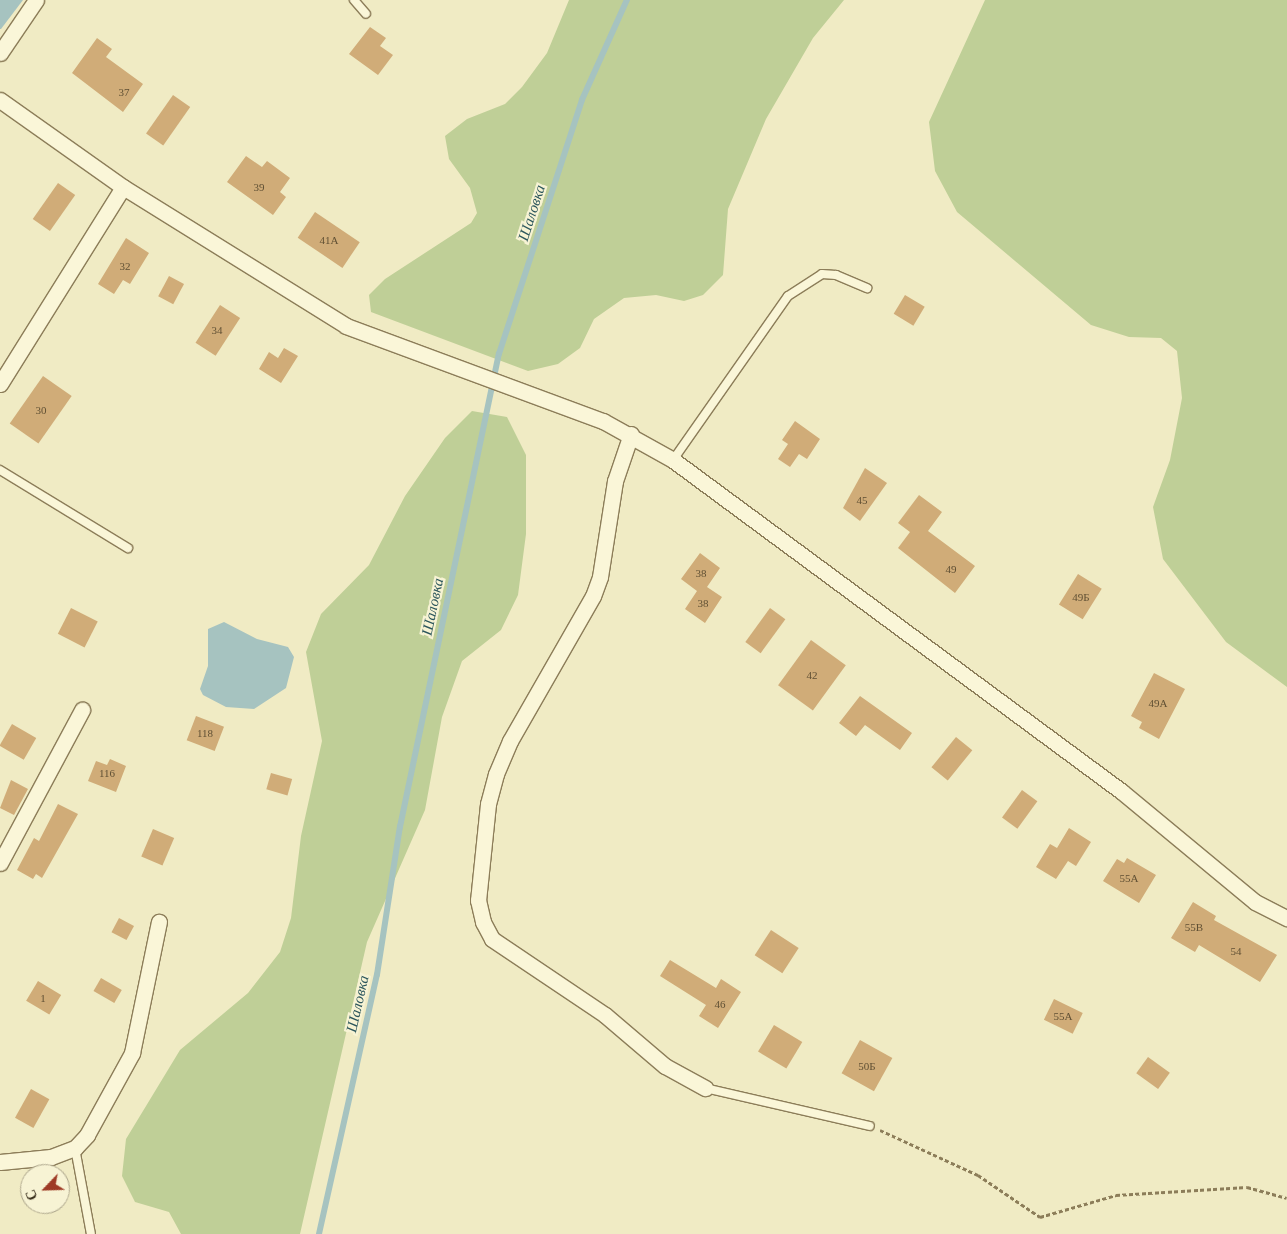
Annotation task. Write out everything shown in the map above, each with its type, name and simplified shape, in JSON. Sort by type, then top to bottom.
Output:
[{"type":"street","points":[[0,53],[36,0]]},
{"type":"street","points":[[0,100],[123,187],[346,326],[478,374],[631,434],[673,460],[1122,791],[1255,902],[1287,918]]},
{"type":"street","points":[[0,384],[123,187]]},
{"type":"street","points":[[631,434],[616,480],[600,577],[593,596],[510,741],[496,774],[488,804],[478,900],[483,922],[492,939],[605,1015],[665,1066],[705,1088]]},
{"type":"street","points":[[0,863],[82,710]]},
{"type":"street","points":[[0,1162],[51,1157],[76,1148],[87,1136],[132,1053],[159,922]]},
{"type":"lane","points":[[354,0],[366,14]]},
{"type":"lane","points":[[673,460],[788,296],[822,274],[836,275],[867,288]]},
{"type":"lane","points":[[0,470],[128,548]]},
{"type":"lane","points":[[705,1088],[870,1126]]},
{"type":"lane","points":[[76,1148],[91,1234]]},
{"type":"path","points":[[870,1126],[978,1175],[1040,1217],[1116,1195],[1247,1187],[1287,1198]]},
{"type":"green space","points":[[569,0],[844,0],[813,38],[766,119],[728,209],[723,275],[703,295],[684,301],[656,295],[624,298],[594,319],[580,348],[558,364],[528,371],[371,312],[369,295],[385,279],[471,223],[477,213],[470,188],[449,159],[445,136],[467,119],[505,104],[522,87],[547,53]]},
{"type":"green space","points":[[985,0],[1287,0],[1287,687],[1226,642],[1163,559],[1153,507],[1170,460],[1182,398],[1177,351],[1161,338],[1129,337],[1091,325],[957,212],[935,171],[929,122]]},
{"type":"green space","points":[[472,411],[507,417],[526,455],[526,534],[518,595],[501,630],[462,661],[442,717],[425,810],[367,942],[300,1234],[181,1234],[169,1212],[135,1202],[122,1176],[126,1139],[180,1050],[248,993],[280,952],[291,918],[301,836],[322,741],[306,652],[321,614],[369,565],[405,496],[445,438]]},
{"type":"water","points":[[0,0],[23,0],[1,29],[0,29]]},
{"type":"water","points":[[224,622],[257,639],[288,647],[294,657],[286,688],[254,709],[226,707],[203,695],[200,689],[208,666],[208,629]]},
{"type":"building","points":[[370,27],[386,38],[380,46],[393,55],[378,75],[349,54]]},
{"type":"building","points":[[97,38],[112,49],[106,57],[143,84],[123,112],[72,73]]},
{"type":"building","points":[[173,95],[190,107],[163,146],[146,134]]},
{"type":"building","points":[[246,156],[262,167],[267,161],[290,178],[280,192],[286,197],[273,215],[227,182]]},
{"type":"building","points":[[58,183],[75,195],[50,231],[33,219]]},
{"type":"building","points":[[315,212],[360,242],[342,268],[298,238]]},
{"type":"building","points":[[126,238],[149,253],[130,284],[123,280],[114,294],[98,284]]},
{"type":"building","points":[[169,276],[184,284],[173,304],[158,296]]},
{"type":"building","points":[[905,295],[925,307],[913,326],[894,314]]},
{"type":"building","points":[[220,305],[240,318],[216,356],[195,343]]},
{"type":"building","points":[[284,348],[298,356],[281,383],[259,369],[269,352],[278,358]]},
{"type":"building","points":[[43,376],[72,396],[38,444],[10,424]]},
{"type":"building","points":[[795,421],[820,439],[807,459],[799,454],[790,467],[778,459],[788,444],[782,440]]},
{"type":"building","points":[[865,468],[887,483],[860,521],[843,508]]},
{"type":"building","points":[[919,495],[942,512],[928,531],[975,566],[955,593],[898,548],[910,532],[898,523]]},
{"type":"building","points":[[700,553],[720,568],[707,587],[722,597],[705,623],[685,609],[697,591],[681,579]]},
{"type":"building","points":[[1078,574],[1102,589],[1083,619],[1059,605]]},
{"type":"building","points":[[71,608],[98,622],[85,647],[58,634]]},
{"type":"building","points":[[770,608],[785,619],[761,653],[745,642]]},
{"type":"building","points":[[811,640],[846,665],[813,711],[778,685]]},
{"type":"building","points":[[1154,673],[1185,689],[1159,739],[1139,728],[1142,722],[1131,716]]},
{"type":"building","points":[[860,696],[912,733],[900,750],[865,725],[856,736],[839,723]]},
{"type":"building","points":[[196,716],[224,727],[215,751],[187,740]]},
{"type":"building","points":[[12,724],[36,738],[24,760],[0,746]]},
{"type":"building","points":[[956,737],[972,750],[948,781],[931,767]]},
{"type":"building","points":[[110,759],[126,766],[116,792],[88,781],[96,761],[107,765]]},
{"type":"building","points":[[271,773],[292,779],[287,795],[266,789]]},
{"type":"building","points":[[11,780],[28,789],[14,815],[0,808]]},
{"type":"building","points":[[1022,790],[1037,801],[1017,829],[1002,818]]},
{"type":"building","points":[[58,804],[78,814],[42,878],[36,874],[33,879],[17,870],[34,838],[39,841]]},
{"type":"building","points":[[1069,828],[1091,842],[1076,866],[1068,861],[1056,879],[1036,867],[1050,844],[1057,848]]},
{"type":"building","points":[[153,829],[174,838],[162,866],[141,857]]},
{"type":"building","points":[[1127,858],[1156,875],[1139,903],[1103,881],[1117,859],[1124,863]]},
{"type":"building","points":[[1193,902],[1216,916],[1214,920],[1277,955],[1260,982],[1199,945],[1195,952],[1171,938]]},
{"type":"building","points":[[119,918],[134,926],[126,940],[111,932]]},
{"type":"building","points":[[771,930],[799,948],[782,973],[755,955]]},
{"type":"building","points":[[670,960],[716,988],[721,979],[741,992],[718,1028],[699,1016],[706,1005],[660,976]]},
{"type":"building","points":[[101,978],[122,990],[114,1003],[94,991]]},
{"type":"building","points":[[38,981],[61,995],[49,1015],[26,1001]]},
{"type":"building","points":[[1054,999],[1083,1013],[1073,1034],[1044,1020]]},
{"type":"building","points":[[774,1025],[802,1042],[786,1069],[758,1052]]},
{"type":"building","points":[[860,1040],[892,1058],[874,1091],[842,1073]]},
{"type":"building","points":[[1148,1057],[1170,1073],[1158,1089],[1136,1073]]},
{"type":"building","points":[[31,1089],[49,1099],[33,1128],[15,1118]]},
{"type":"waterway","name":"Шаловка","points":[[319,1234],[377,975],[400,827],[499,354],[582,100],[627,0]]}]
